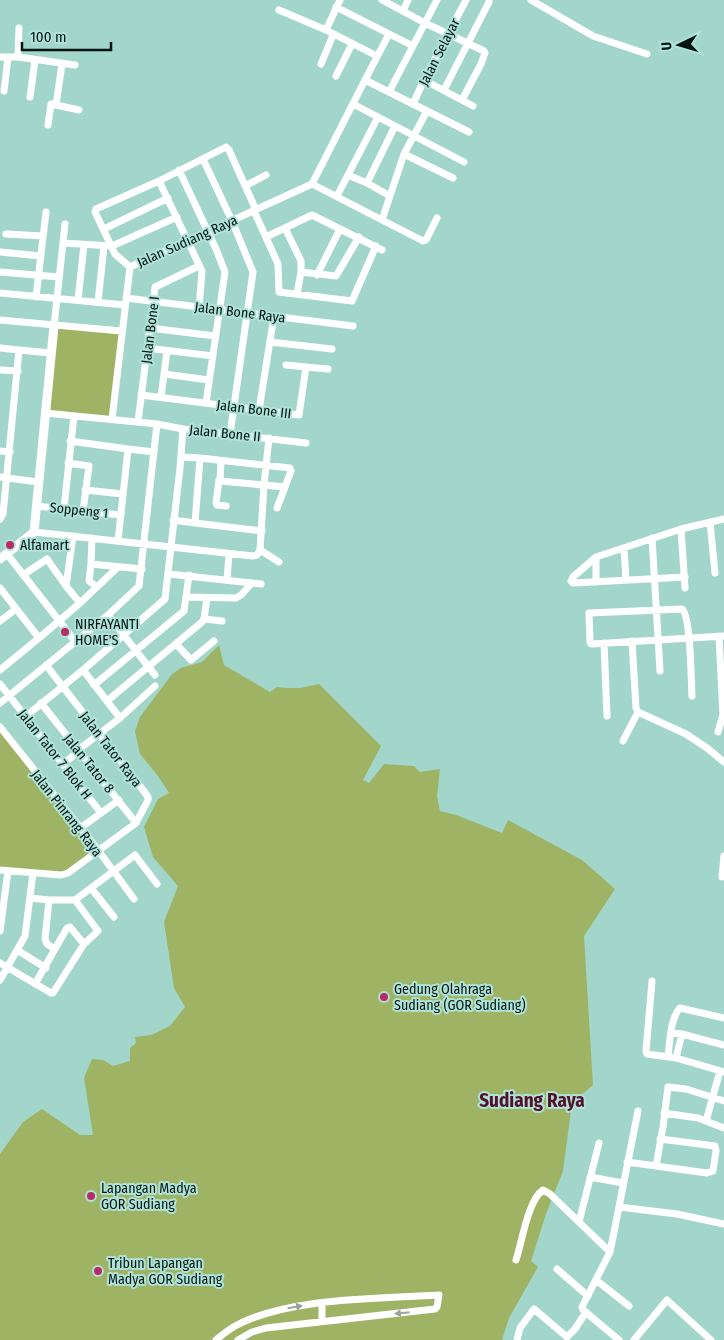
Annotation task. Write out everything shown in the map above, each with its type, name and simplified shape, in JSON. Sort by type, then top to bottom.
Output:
[{"type":"street","points":[[384,0],[485,53],[462,100]]},
{"type":"street","points":[[403,11],[408,0]]},
{"type":"street","points":[[389,92],[437,0]]},
{"type":"street","name":"Jalan Selayar","points":[[413,104],[466,0]]},
{"type":"street","points":[[444,90],[489,0]]},
{"type":"street","points":[[531,0],[593,36],[647,54]]},
{"type":"street","points":[[326,30],[338,4],[413,46]]},
{"type":"street","points":[[279,10],[326,30],[378,56]]},
{"type":"street","points":[[18,57],[19,28]]},
{"type":"street","points":[[389,34],[312,184],[425,241],[437,218]]},
{"type":"street","points":[[321,64],[333,35]]},
{"type":"street","points":[[336,76],[352,44]]},
{"type":"street","points":[[0,57],[18,57],[75,65]]},
{"type":"street","points":[[4,92],[8,57]]},
{"type":"street","points":[[30,97],[35,60]]},
{"type":"street","points":[[56,105],[62,64]]},
{"type":"street","points":[[365,80],[469,132]]},
{"type":"street","points":[[424,80],[473,106]]},
{"type":"street","points":[[48,126],[50,104],[79,110]]},
{"type":"street","points":[[353,104],[464,162]]},
{"type":"street","points":[[382,220],[404,154],[427,112]]},
{"type":"street","points":[[337,196],[378,117]]},
{"type":"street","points":[[367,183],[395,126]]},
{"type":"street","points":[[98,302],[108,246],[104,229],[95,212],[96,209],[226,147],[245,186],[255,211],[278,264],[278,290],[281,292],[352,302],[379,248],[312,215],[266,236]]},
{"type":"street","points":[[404,154],[453,178]]},
{"type":"street","points":[[202,159],[232,221],[252,268],[253,277],[230,434]]},
{"type":"street","points":[[179,170],[208,232],[224,272],[206,403]]},
{"type":"street","points":[[245,186],[266,175]]},
{"type":"street","points":[[348,175],[390,196]]},
{"type":"street","points":[[159,180],[203,273],[199,308]]},
{"type":"street","name":"Jalan Sudiang Raya","points":[[112,420],[121,331],[130,268],[312,184]]},
{"type":"street","points":[[104,229],[168,198]]},
{"type":"street","points":[[36,297],[46,212]]},
{"type":"street","points":[[62,243],[108,246],[177,217]]},
{"type":"street","points":[[34,532],[50,353],[65,224]]},
{"type":"street","points":[[285,228],[301,261],[297,294]]},
{"type":"street","points":[[316,275],[340,229]]},
{"type":"street","points":[[6,234],[43,236]]},
{"type":"street","points":[[301,272],[336,276],[358,238]]},
{"type":"street","points":[[78,300],[86,245]]},
{"type":"street","points":[[108,246],[130,268]]},
{"type":"street","points":[[0,252],[41,256]]},
{"type":"street","name":"Jalan Bone I","points":[[141,423],[141,396],[156,286],[199,266]]},
{"type":"street","points":[[0,272],[59,277]]},
{"type":"street","name":"Jalan Bone Raya","points":[[0,293],[98,302],[153,302],[218,310],[247,310],[274,316],[353,326]]},
{"type":"street","points":[[259,410],[274,316]]},
{"type":"street","points":[[0,320],[121,331]]},
{"type":"street","points":[[150,328],[215,336]]},
{"type":"street","points":[[270,342],[332,349]]},
{"type":"street","points":[[0,348],[50,353]]},
{"type":"street","points":[[148,348],[213,356]]},
{"type":"street","points":[[0,519],[3,514],[4,478],[10,452],[20,350]]},
{"type":"street","points":[[161,397],[167,351]]},
{"type":"street","points":[[286,365],[328,369]]},
{"type":"street","name":"Jalan Bone III","points":[[141,396],[299,415],[306,367]]},
{"type":"street","points":[[0,370],[18,371]]},
{"type":"street","points":[[164,374],[209,380]]},
{"type":"street","name":"Jalan Bone II","points":[[45,412],[306,443]]},
{"type":"street","points":[[64,508],[74,416]]},
{"type":"street","points":[[0,702],[108,615],[139,586],[145,544],[156,424]]},
{"type":"street","points":[[26,716],[124,636],[165,599],[183,429]]},
{"type":"street","points":[[75,641],[24,576],[4,557],[34,532],[229,554],[256,555],[260,550],[269,438]]},
{"type":"street","points":[[70,441],[154,452]]},
{"type":"street","points":[[118,541],[128,449]]},
{"type":"street","points":[[0,451],[10,452]]},
{"type":"street","points":[[181,457],[290,468],[291,471],[277,508]]},
{"type":"street","points":[[195,523],[200,458]]},
{"type":"street","points":[[221,460],[216,503],[217,505],[226,506]]},
{"type":"street","points":[[68,463],[89,466],[82,511]]},
{"type":"street","points":[[4,478],[38,482]]},
{"type":"street","points":[[219,480],[285,487]]},
{"type":"street","points":[[85,490],[124,494]]},
{"type":"street","name":"Soppeng 1","points":[[36,506],[121,515]]},
{"type":"street","points":[[685,577],[572,583],[571,581],[596,556],[681,529],[724,519]]},
{"type":"street","points":[[173,520],[262,531]]},
{"type":"street","points":[[710,522],[715,573]]},
{"type":"street","points":[[681,529],[685,588]]},
{"type":"street","points":[[66,586],[73,536]]},
{"type":"street","points":[[92,538],[88,581],[97,587]]},
{"type":"street","points":[[652,538],[660,671]]},
{"type":"street","points":[[624,548],[626,580]]},
{"type":"street","points":[[260,550],[279,562]]},
{"type":"street","points":[[227,580],[229,554]]},
{"type":"street","points":[[596,556],[596,582]]},
{"type":"street","points":[[24,576],[47,559],[80,603]]},
{"type":"street","points":[[91,564],[142,569]]},
{"type":"street","points":[[0,670],[60,621],[118,567]]},
{"type":"street","points":[[169,574],[261,584]]},
{"type":"street","points":[[94,685],[184,611],[189,576]]},
{"type":"street","points":[[187,597],[236,598],[252,583]]},
{"type":"street","points":[[1,592],[39,638]]},
{"type":"street","points":[[107,701],[204,619],[207,598]]},
{"type":"street","points":[[692,696],[689,639],[685,611],[679,608],[589,613],[590,644],[689,639],[722,636],[724,716],[718,732]]},
{"type":"street","points":[[0,621],[16,609]]},
{"type":"street","points":[[108,615],[155,675]]},
{"type":"street","points":[[204,619],[222,620]]},
{"type":"street","points":[[176,644],[191,660],[214,641]]},
{"type":"street","points":[[632,641],[636,708],[638,712],[686,734],[724,762]]},
{"type":"street","points":[[604,643],[607,716]]},
{"type":"street","name":"Jalan Tator Raya","points":[[4,871],[65,875],[136,823],[148,797],[46,665]]},
{"type":"street","points":[[83,670],[120,718]]},
{"type":"street","name":"Jalan Tator 7 Blok H","points":[[0,684],[101,813]]},
{"type":"street","points":[[63,764],[120,718],[155,686]]},
{"type":"street","name":"Jalan Tator 8","points":[[41,703],[136,823]]},
{"type":"street","points":[[623,742],[638,712]]},
{"type":"street","name":"Jalan Pinrang Raya","points":[[0,727],[134,898]]},
{"type":"street","points":[[79,829],[119,800]]},
{"type":"street","points":[[30,898],[75,900],[135,855],[157,884]]},
{"type":"street","points":[[722,877],[724,856]]},
{"type":"street","points":[[0,931],[4,871]]},
{"type":"street","points":[[0,980],[25,936],[33,873]]},
{"type":"street","points":[[91,888],[114,917]]},
{"type":"street","points":[[49,900],[45,940],[47,944],[55,949]]},
{"type":"street","points":[[0,963],[53,993],[84,944],[98,931],[75,900]]},
{"type":"street","points":[[36,984],[68,927],[84,944]]},
{"type":"street","points":[[17,950],[46,968]]},
{"type":"street","points":[[652,981],[646,1051],[648,1055],[672,1057],[722,1072],[706,1121]]},
{"type":"street","points":[[672,1057],[671,1033],[677,1010],[680,1008],[724,1018]]},
{"type":"street","points":[[671,1033],[724,1044]]},
{"type":"street","points":[[672,1057],[682,1034]]},
{"type":"street","points":[[656,1166],[669,1086],[686,1089],[724,1101]]},
{"type":"street","points":[[619,1340],[582,1307],[610,1252],[638,1111]]},
{"type":"street","points":[[664,1114],[706,1121],[724,1128]]},
{"type":"street","points":[[627,1162],[707,1173],[714,1170],[715,1146],[660,1139]]},
{"type":"street","points":[[579,1222],[599,1143]]},
{"type":"street","points":[[590,1177],[623,1183]]},
{"type":"street","points":[[516,1260],[524,1226],[537,1195],[545,1190],[610,1252]]},
{"type":"street","points":[[619,1207],[677,1214],[724,1224]]},
{"type":"street","points":[[557,1269],[588,1296]]},
{"type":"street","points":[[596,1280],[629,1306]]},
{"type":"street","points":[[216,1340],[233,1327],[248,1320],[285,1309],[322,1303],[439,1295],[435,1309],[266,1328],[252,1332],[238,1340]]},
{"type":"street","points":[[634,1340],[667,1300],[711,1340]]},
{"type":"street","points":[[322,1303],[322,1321]]},
{"type":"street","points":[[517,1340],[520,1328],[534,1309],[567,1337],[575,1329],[586,1312]]},
{"type":"green space","points":[[54,326],[121,331],[112,419],[45,413]]},
{"type":"green space","name":"Gedung Olahraga Sudiang (GOR Sudiang)","points":[[219,645],[224,665],[270,692],[277,687],[300,688],[319,684],[381,746],[363,780],[369,783],[384,764],[414,766],[420,772],[440,769],[437,796],[440,811],[456,815],[502,833],[508,820],[582,860],[615,889],[584,936],[593,1085],[572,1103],[563,1171],[546,1214],[531,1261],[538,1267],[509,1318],[502,1340],[0,1340],[0,1154],[23,1122],[42,1109],[80,1135],[93,1135],[84,1078],[92,1059],[103,1060],[113,1066],[130,1061],[130,1048],[136,1043],[135,1037],[151,1035],[170,1026],[185,1007],[174,988],[164,922],[178,886],[153,857],[144,827],[158,799],[169,793],[140,754],[135,731],[140,717],[172,674],[181,668],[202,662]]},
{"type":"green space","points":[[0,727],[98,850],[68,873],[0,870]]},
{"type":"place","name":"Alfamart","points":[[10,545]]},
{"type":"place","name":"NIRFAYANTI HOME'S","points":[[65,632]]},
{"type":"place","name":"Gedung Olahraga Sudiang (GOR Sudiang)","points":[[384,997]]},
{"type":"place","name":"Lapangan Madya GOR Sudiang","points":[[91,1196]]},
{"type":"place","name":"Tribun Lapangan Madya GOR Sudiang","points":[[98,1271]]},
{"type":"district","name":"Sudiang Raya","points":[[532,1100]]}]
